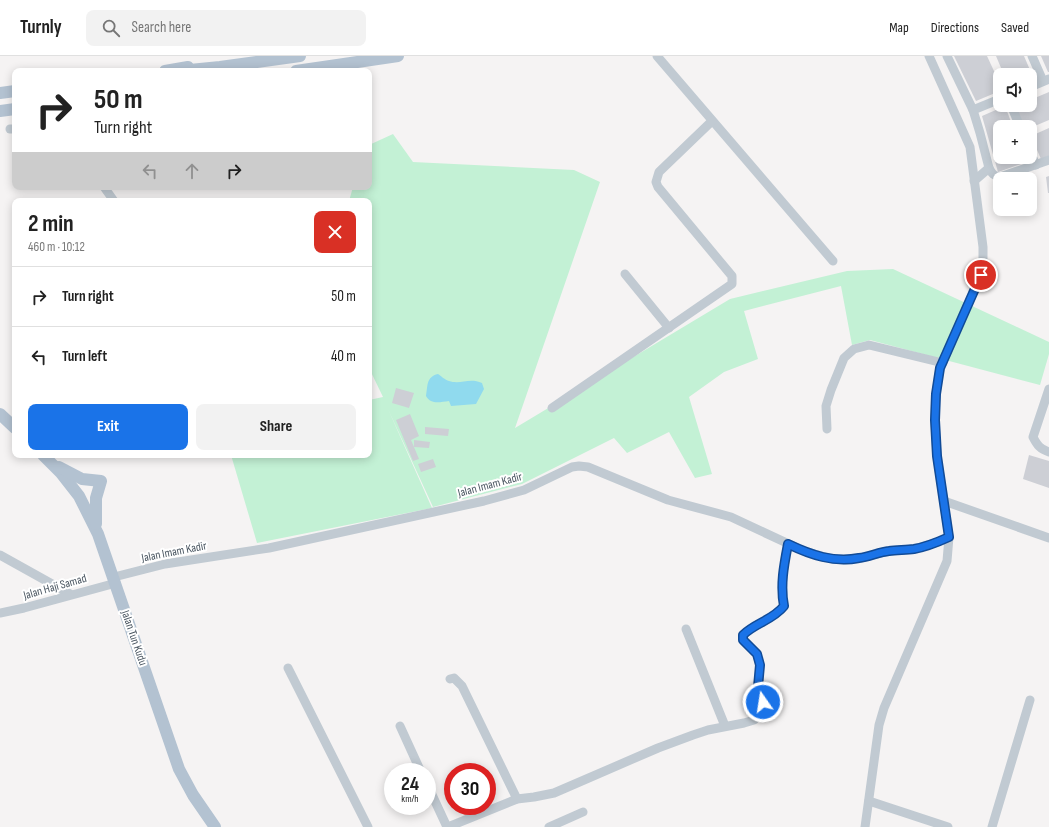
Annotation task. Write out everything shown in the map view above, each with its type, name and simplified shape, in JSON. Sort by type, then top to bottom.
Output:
[{"type":"main road","points":[[180,68],[225,59],[231,56]]},
{"type":"main road","points":[[210,68],[300,56]]},
{"type":"main road","points":[[316,68],[398,56]]},
{"type":"main road","points":[[0,93],[12,91]]},
{"type":"main road","points":[[0,111],[12,109]]},
{"type":"main road","points":[[0,414],[12,425]]},
{"type":"main road","points":[[47,458],[66,471],[82,478],[102,481],[96,498],[95,509],[98,534]]},
{"type":"main road","name":"Jalan Tun Kudu","points":[[47,458],[79,496],[98,534],[179,769],[193,795],[215,827]]},
{"type":"street","points":[[657,56],[833,261]]},
{"type":"street","points":[[865,827],[878,725],[947,561],[949,537],[937,456],[935,420],[936,394],[940,368],[981,275],[983,261],[983,247],[970,147],[929,56]]},
{"type":"street","points":[[946,56],[973,110],[992,172],[1000,177],[1049,160]]},
{"type":"street","points":[[1032,56],[1046,80]]},
{"type":"street","points":[[973,110],[993,102]]},
{"type":"street","points":[[552,408],[731,286],[733,283],[732,276],[658,187],[656,182],[659,172],[712,121]]},
{"type":"street","points":[[974,182],[992,172]]},
{"type":"street","points":[[625,274],[669,328]]},
{"type":"street","points":[[827,429],[826,406],[831,390],[844,358],[854,348],[869,345],[942,363]]},
{"type":"street","points":[[1049,389],[1033,437],[1036,445],[1049,452]]},
{"type":"street","name":"Jalan Imam Kadir","points":[[115,580],[165,564],[269,548],[484,501],[524,490],[563,470],[580,466],[588,467],[668,500],[732,517],[788,544],[818,556],[832,559],[846,560],[889,551],[914,549],[949,537]]},
{"type":"street","points":[[944,501],[1049,538]]},
{"type":"street","points":[[436,802],[448,827],[517,798],[534,797],[554,793],[658,748],[708,730],[744,724],[754,720],[760,713],[763,702],[758,687],[760,665],[757,654],[743,640],[743,635],[750,629],[779,612],[784,606],[782,594],[782,572],[788,544]]},
{"type":"street","points":[[0,555],[70,594]]},
{"type":"street","name":"Jalan Haji Samad","points":[[0,613],[24,608],[115,580]]},
{"type":"street","points":[[686,629],[725,726]]},
{"type":"street","points":[[288,668],[368,827]]},
{"type":"street","points":[[450,678],[454,678],[462,686],[517,798]]},
{"type":"street","points":[[992,827],[1030,700]]},
{"type":"street","points":[[400,726],[417,763]]},
{"type":"street","points":[[869,801],[948,827]]},
{"type":"street","points":[[551,827],[583,812]]},
{"type":"green space","points":[[393,134],[413,162],[574,170],[600,182],[515,428],[730,299],[847,271],[893,269],[1049,342],[1049,354],[1040,385],[870,340],[852,345],[841,286],[744,311],[758,359],[724,372],[689,397],[712,474],[695,478],[669,432],[627,453],[614,438],[522,484],[433,507],[388,409],[432,508],[257,543],[232,458],[372,458],[372,399],[383,397],[372,374],[372,198],[350,198],[352,190],[372,190],[372,144]]},
{"type":"water","points":[[438,374],[446,380],[453,382],[477,381],[482,383],[484,389],[476,404],[451,406],[449,401],[430,401],[426,396],[428,382],[431,377]]},
{"type":"building","points":[[954,56],[987,56],[993,69],[993,94],[976,101]]},
{"type":"building","points":[[996,56],[1024,56],[1029,68],[1001,68]]},
{"type":"building","points":[[1041,56],[1049,56],[1049,72],[1048,72]]},
{"type":"building","points":[[1049,92],[1049,120],[1037,125],[1037,120],[1021,120],[1018,112],[1037,112],[1037,97]]},
{"type":"building","points":[[993,111],[1007,112],[1010,120],[993,120],[993,154],[982,116]]},
{"type":"building","points":[[1049,128],[1049,156],[1041,159],[1037,150],[1037,133]]},
{"type":"building","points":[[996,164],[1021,164],[998,172]]},
{"type":"building","points":[[1049,176],[1049,193],[1048,193],[1046,177]]},
{"type":"building","points":[[396,388],[414,393],[409,408],[392,403]]},
{"type":"building","points":[[410,414],[419,436],[411,440],[419,459],[413,461],[396,420]]},
{"type":"building","points":[[425,427],[449,429],[448,436],[425,434]]},
{"type":"building","points":[[414,440],[430,442],[429,448],[414,447]]},
{"type":"building","points":[[1029,455],[1049,461],[1049,488],[1023,479]]},
{"type":"building","points":[[433,459],[436,467],[421,472],[418,464]]},
{"type":"route","points":[[763,702],[758,687],[760,665],[757,654],[743,640],[743,635],[750,629],[772,617],[784,606],[782,594],[782,572],[788,544],[818,556],[846,560],[889,551],[914,549],[949,537],[937,456],[935,420],[936,394],[940,368],[981,275]]}]
